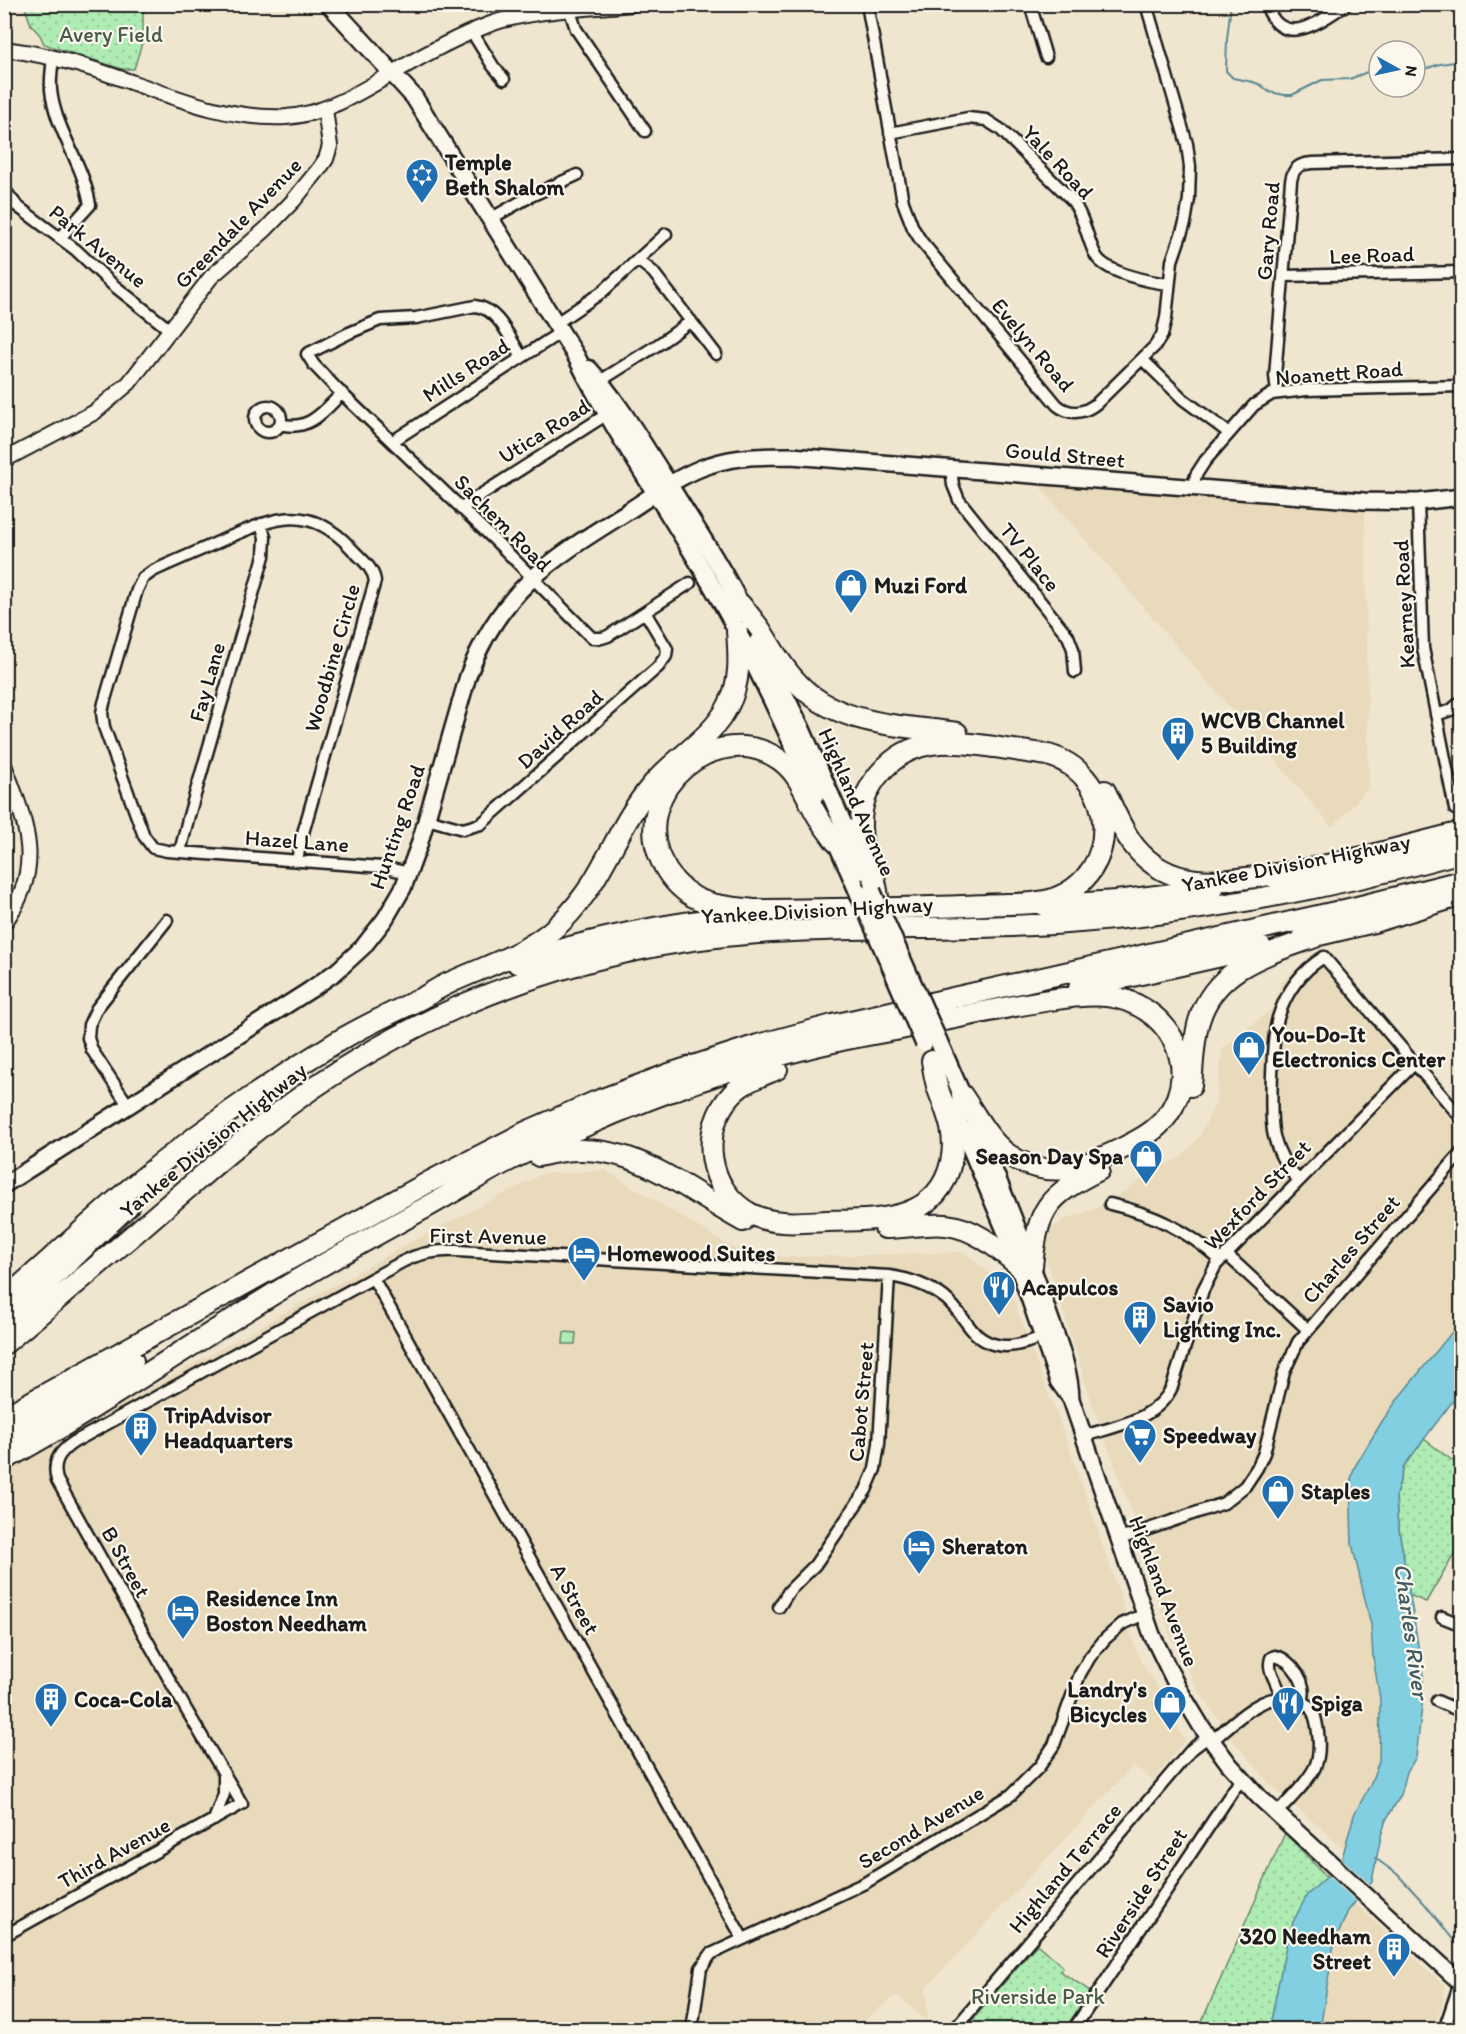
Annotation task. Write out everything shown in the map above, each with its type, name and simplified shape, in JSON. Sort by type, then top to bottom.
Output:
[{"type":"highway","points":[[740,604],[797,684],[814,698],[835,710],[870,721],[1041,744],[1060,749],[1077,758],[1095,774],[1132,843],[1142,854],[1159,868],[1178,877],[1207,882],[1286,873]]},
{"type":"highway","points":[[4,1300],[138,1182],[212,1124],[298,1066],[338,1041],[447,984],[529,947],[550,932],[573,910],[594,882],[633,812],[650,787],[711,729],[727,710],[738,676],[737,631]]},
{"type":"highway","points":[[836,843],[819,820],[804,787],[793,771],[774,756],[748,747],[717,749],[693,760],[668,785],[656,814],[656,841],[662,862],[673,879],[694,897],[713,904],[747,909],[838,910],[962,907],[1048,900],[1067,892],[1085,877],[1099,855],[1104,824],[1100,804],[1094,791],[1078,771],[1062,760],[1048,755],[957,742],[929,744],[913,749],[899,756],[885,768],[874,780],[867,794],[861,816],[862,844],[872,896]]},
{"type":"highway","points":[[962,907],[1010,909],[1133,899],[1217,888],[1376,854],[1461,832]]},
{"type":"highway","name":"Yankee Division Highway","points":[[4,1344],[243,1141],[292,1103],[358,1059],[412,1029],[469,1002],[529,981],[618,954],[718,937],[804,931],[998,927],[1181,911],[1253,900],[1343,882],[1461,852]]},
{"type":"highway","points":[[4,1417],[429,1182],[519,1136],[597,1101],[699,1063],[848,1021],[1349,909],[1461,880]]},
{"type":"highway","points":[[1022,1004],[1059,993],[1315,937],[1461,896]]},
{"type":"highway","points":[[421,998],[534,957],[610,936],[709,920],[838,910]]},
{"type":"highway","points":[[4,1460],[85,1414],[295,1281],[462,1188],[509,1166],[544,1154],[576,1149],[603,1150],[628,1156],[762,1229],[787,1232],[948,1225],[978,1235],[1025,1266],[1039,1222],[1055,1197],[1077,1181],[1156,1142],[1179,1117],[1191,1088],[1199,1021],[1208,1000],[1219,985],[1232,972],[1251,961],[1315,937]]},
{"type":"highway","points":[[462,1188],[481,1175],[535,1148],[670,1092],[793,1054],[871,1034],[901,1030],[1022,1004],[1071,997],[1106,996],[1134,1003],[1150,1012],[1168,1030],[1179,1054],[1180,1084],[1169,1114],[1155,1130],[1084,1166],[1055,1170],[1032,1166],[1004,1151],[988,1134],[962,1095]]},
{"type":"highway","points":[[901,1030],[788,1065],[747,1082],[733,1093],[719,1113],[714,1125],[711,1144],[715,1171],[732,1200],[753,1215],[780,1222],[886,1219],[920,1207],[944,1183],[952,1159],[951,1122],[938,1090],[931,1048]]},
{"type":"highway","points":[[4,1323],[164,1173],[247,1101]]},
{"type":"highway","points":[[4,1439],[153,1348],[202,1321],[247,1283]]},
{"type":"main road","name":"Highland Avenue","points":[[329,4],[420,105],[576,356],[596,396],[613,411]]},
{"type":"main road","name":"Highland Avenue","points":[[576,356],[600,381],[613,411],[663,489],[714,556],[740,604],[801,728],[872,896],[990,1193],[1025,1266]]},
{"type":"main road","name":"Gould Street","points":[[663,489],[713,464],[758,456],[791,456],[1352,501],[1418,502],[1461,497]]},
{"type":"main road","name":"Highland Avenue","points":[[663,489],[790,736],[836,843],[872,896],[931,1048],[962,1095],[1001,1184],[1025,1266],[1049,1334],[1070,1378],[1071,1399],[1145,1614],[1170,1674],[1210,1739],[1243,1779],[1276,1814],[1461,1983]]},
{"type":"main road","name":"Hunting Road","points":[[4,1185],[337,971],[363,946],[394,905],[409,873],[427,819],[462,695],[478,650],[496,618],[531,577],[556,557],[663,489]]},
{"type":"street","points":[[4,49],[53,57],[102,72],[186,103],[216,110],[280,117],[325,109],[472,32],[511,18],[632,4]]},
{"type":"street","name":"Evelyn Road","points":[[867,4],[903,202],[912,228],[1060,408],[1074,412],[1091,408],[1158,343],[1166,318],[1173,255],[1188,208],[1190,167],[1183,129],[1146,4]]},
{"type":"street","points":[[1030,4],[1046,57]]},
{"type":"street","points":[[1266,4],[1272,18],[1280,24],[1298,30],[1312,27],[1347,4]]},
{"type":"street","points":[[570,11],[576,29],[645,131]]},
{"type":"street","points":[[472,32],[504,79]]},
{"type":"street","points":[[53,57],[51,91],[57,115],[84,179],[90,205],[60,238]]},
{"type":"street","name":"Greendale Avenue","points":[[4,459],[95,412],[129,383],[211,277],[266,230],[319,169],[326,159],[330,146],[325,109]]},
{"type":"street","name":"Yale Road","points":[[890,133],[968,118],[982,118],[991,122],[1072,200],[1082,215],[1094,251],[1102,263],[1116,271],[1169,284]]},
{"type":"street","name":"Gary Road","points":[[1276,392],[1275,376],[1291,181],[1294,170],[1299,165],[1312,163],[1461,159]]},
{"type":"street","points":[[490,219],[531,196],[577,175]]},
{"type":"street","name":"Park Avenue","points":[[4,189],[17,206],[76,250],[112,284],[170,330]]},
{"type":"street","name":"Mills Road","points":[[393,441],[522,357],[603,292],[666,234]]},
{"type":"street","points":[[638,260],[653,272],[716,354]]},
{"type":"street","name":"Lee Road","points":[[1284,276],[1461,272]]},
{"type":"street","name":"Sachem Road","points":[[522,357],[492,313],[475,306],[416,318],[380,320],[307,354],[314,365],[342,393],[592,638],[599,639],[608,636],[690,583]]},
{"type":"street","points":[[600,381],[691,321]]},
{"type":"street","points":[[1142,359],[1187,402],[1230,433]]},
{"type":"street","name":"Noanett Road","points":[[1193,488],[1198,470],[1258,402],[1276,392],[1461,386]]},
{"type":"street","points":[[280,424],[293,426],[312,421],[342,393]]},
{"type":"street","name":"Utica Road","points":[[461,509],[613,411]]},
{"type":"street","name":"TV Place","points":[[951,468],[952,485],[959,500],[1068,636],[1073,649],[1075,672]]},
{"type":"street","name":"Kearney Road","points":[[1418,502],[1423,648],[1458,809]]},
{"type":"street","name":"Woodbine Circle","points":[[180,852],[153,848],[144,836],[104,728],[102,713],[104,703],[137,590],[143,578],[153,571],[261,524],[290,518],[321,524],[343,539],[370,568],[375,577],[375,584],[301,840],[297,861]]},
{"type":"street","name":"Fay Lane","points":[[180,852],[264,556],[266,537],[261,524]]},
{"type":"street","name":"David Road","points":[[427,819],[463,829],[481,824],[658,667],[664,660],[667,649],[645,612]]},
{"type":"street","points":[[1436,715],[1450,710],[1461,701]]},
{"type":"street","points":[[4,923],[22,894],[29,860],[26,826],[5,768]]},
{"type":"street","name":"Hazel Lane","points":[[180,852],[389,867],[409,873]]},
{"type":"street","points":[[128,1106],[92,1050],[88,1038],[89,1025],[97,1008],[167,920]]},
{"type":"street","points":[[1299,1180],[1287,1165],[1274,1136],[1272,1109],[1275,1031],[1280,1013],[1294,984],[1305,970],[1324,957],[1461,1119]]},
{"type":"street","name":"Wexford Street","points":[[1084,1436],[1156,1409],[1172,1387],[1206,1283],[1223,1257],[1415,1063]]},
{"type":"street","name":"Charles Street","points":[[1120,1539],[1224,1503],[1245,1486],[1264,1454],[1284,1372],[1293,1350],[1307,1329],[1461,1152]]},
{"type":"street","points":[[1110,1204],[1169,1223],[1198,1240],[1223,1257],[1307,1329]]},
{"type":"street","name":"First Avenue","points":[[56,1461],[61,1452],[74,1442],[414,1256],[433,1251],[889,1276],[916,1282],[934,1291],[951,1304],[975,1333],[995,1346],[1015,1346],[1049,1334]]},
{"type":"street","name":"Cabot Street","points":[[779,1607],[789,1591],[815,1565],[866,1491],[875,1469],[879,1444],[889,1276]]},
{"type":"street","name":"A Street","points":[[373,1278],[742,1939]]},
{"type":"street","name":"B Street","points":[[56,1461],[56,1475],[60,1485],[242,1804]]},
{"type":"street","name":"Second Avenue","points":[[692,2030],[703,1964],[711,1954],[865,1883],[1011,1795],[1039,1767],[1054,1745],[1077,1681],[1090,1657],[1122,1624],[1145,1614]]},
{"type":"street","points":[[1442,1617],[1461,1625]]},
{"type":"street","points":[[1276,1814],[1310,1775],[1317,1761],[1318,1742],[1315,1716],[1310,1707],[1302,1701],[1280,1697],[1278,1684],[1269,1667],[1271,1658],[1275,1656],[1286,1660],[1300,1679],[1305,1688],[1302,1701]]},
{"type":"street","name":"Highland Terrace","points":[[954,2030],[1192,1749],[1258,1705],[1280,1697]]},
{"type":"street","points":[[1437,1701],[1461,1712]]},
{"type":"street","points":[[214,1820],[224,1794],[224,1774]]},
{"type":"street","name":"Riverside Street","points":[[1073,2030],[1234,1789],[1243,1779]]},
{"type":"street","name":"Third Avenue","points":[[4,1936],[242,1804]]},
{"type":"street","points":[[1444,2030],[1461,1983]]},
{"type":"shaded area","points":[[1034,480],[1365,506],[1369,788],[1332,827]]},
{"type":"shaded area","points":[[1314,953],[1322,966],[1461,1132],[1461,1321],[1381,1423],[1350,1483],[1352,1544],[1371,1625],[1373,1657],[1380,1699],[1381,1730],[1379,1761],[1370,1785],[1354,1815],[1344,1849],[1271,1785],[1236,1744],[1197,1689],[1170,1637],[1143,1544],[1094,1409],[1044,1252],[1049,1230],[1065,1219],[1092,1210],[1114,1198],[1155,1170],[1180,1158],[1199,1137],[1215,1104],[1223,1048],[1273,1008],[1281,983]]},
{"type":"shaded area","points":[[605,1170],[731,1247],[751,1255],[794,1257],[964,1252],[1011,1291],[1067,1441],[1123,1604],[1135,1647],[1141,1661],[1165,1698],[1170,1713],[1185,1740],[1153,1781],[1134,1765],[926,1988],[928,2022],[896,1995],[866,2019],[871,2030],[5,2029],[4,1469],[424,1235],[542,1174]]},
{"type":"shaded area","points":[[1354,1903],[1445,1986],[1443,2004],[1433,2029],[1320,2030],[1334,1944]]},
{"type":"green space","name":"Avery Field","points":[[24,5],[143,5],[143,40],[134,69],[122,69],[44,44],[31,25]]},
{"type":"green space","points":[[564,1332],[576,1333],[575,1344],[563,1344]]},
{"type":"green space","points":[[1424,1439],[1461,1467],[1461,1546],[1452,1557],[1426,1602],[1409,1595],[1397,1517],[1396,1495],[1404,1466]]},
{"type":"green space","points":[[1285,1833],[1328,1878],[1279,2029],[1198,2030]]},
{"type":"green space","name":"Riverside Park","points":[[1037,1944],[1063,1967],[1060,1971],[1090,1991],[1065,2029],[965,2029]]},
{"type":"water","name":"Charles River","points":[[1461,1321],[1461,1390],[1404,1466],[1396,1495],[1397,1517],[1423,1675],[1416,1757],[1407,1772],[1401,1795],[1386,1820],[1372,1881],[1348,1911],[1334,1944],[1320,2029],[1269,2030],[1293,1922],[1307,1895],[1332,1872],[1342,1858],[1354,1815],[1370,1785],[1379,1761],[1380,1699],[1373,1657],[1371,1625],[1352,1544],[1350,1483],[1354,1468],[1400,1396]]},
{"type":"pier","points":[[1339,1856],[1372,1886],[1358,1903],[1326,1874]]},
{"type":"waterway","points":[[1231,4],[1226,71],[1233,78],[1261,85],[1269,92],[1292,95],[1322,80],[1350,79],[1367,72]]},
{"type":"waterway","points":[[1427,68],[1462,61]]},
{"type":"waterway","points":[[1375,1858],[1397,1874],[1424,1903],[1459,1947]]},
{"type":"place","name":"Temple Beth Shalom","points":[[422,204]]},
{"type":"place","name":"Muzi Ford","points":[[851,614]]},
{"type":"place","name":"WCVB Channel 5 Building","points":[[1178,762]]},
{"type":"place","name":"You-Do-It Electronics Center","points":[[1249,1076]]},
{"type":"place","name":"Season Day Spa","points":[[1146,1185]]},
{"type":"place","name":"Homewood Suites","points":[[584,1282]]},
{"type":"place","name":"Acapulcos","points":[[999,1316]]},
{"type":"place","name":"Savio Lighting Inc.","points":[[1140,1346]]},
{"type":"place","name":"TripAdvisor Headquarters","points":[[141,1457]]},
{"type":"place","name":"Speedway","points":[[1140,1464]]},
{"type":"place","name":"Staples","points":[[1278,1520]]},
{"type":"place","name":"Sheraton","points":[[919,1575]]},
{"type":"place","name":"Residence Inn Boston Needham","points":[[183,1640]]},
{"type":"place","name":"Coca-Cola","points":[[51,1728]]},
{"type":"place","name":"Landry's Bicycles","points":[[1170,1731]]},
{"type":"place","name":"Spiga","points":[[1288,1732]]},
{"type":"place","name":"320 Needham Street","points":[[1394,1978]]}]
